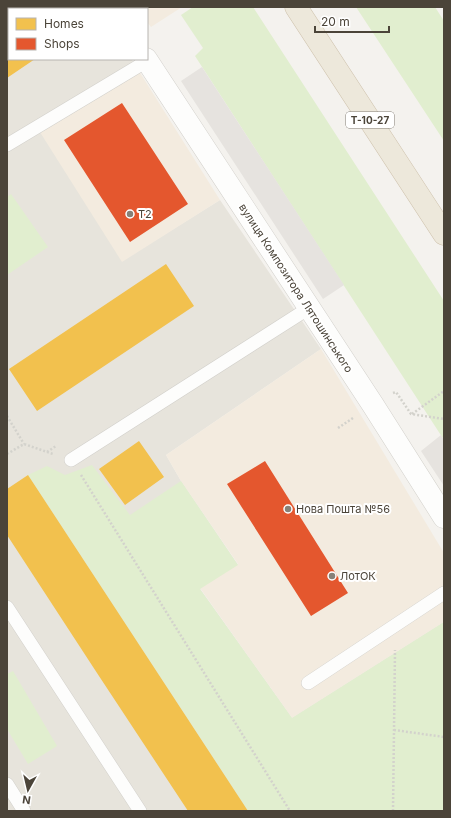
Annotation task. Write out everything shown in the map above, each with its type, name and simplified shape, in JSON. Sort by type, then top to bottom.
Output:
[{"type":"highway","name":"Т-10-27","points":[[296,7],[444,234]]},
{"type":"street","name":"вулиця Композитора Лятошинського","points":[[147,60],[373,405],[444,517]]},
{"type":"lane","points":[[7,145],[147,60]]},
{"type":"lane","points":[[71,460],[309,308]]},
{"type":"lane","points":[[308,683],[444,593]]},
{"type":"lane","points":[[7,607],[140,811]]},
{"type":"lane","points":[[7,784],[24,811]]},
{"type":"path","points":[[411,414],[444,391]]},
{"type":"path","points":[[7,416],[24,444],[71,460],[290,811]]},
{"type":"path","points":[[7,454],[24,444]]},
{"type":"path","points":[[393,811],[395,625]]},
{"type":"path","points":[[394,730],[444,737]]},
{"type":"shaded area","points":[[7,7],[97,7],[8,8],[8,60],[132,60],[137,68],[122,261],[220,200],[321,349],[166,455],[181,481],[238,565],[200,589],[292,718],[444,622],[444,811],[7,811]]},
{"type":"shaded area","points":[[182,7],[151,27],[148,23],[148,8],[138,8]]},
{"type":"shaded area","points":[[202,67],[344,285],[323,299],[181,81]]},
{"type":"shaded area","points":[[137,68],[220,200],[122,262],[38,129]]},
{"type":"shaded area","points":[[321,349],[444,553],[444,622],[292,718],[200,588],[238,564],[181,481],[166,455]]},
{"type":"shaded area","points":[[441,435],[444,440],[444,486],[421,451]]},
{"type":"green space","points":[[193,7],[253,7],[444,301],[444,440],[195,56],[203,48],[181,15]]},
{"type":"green space","points":[[356,7],[435,7],[444,21],[444,141]]},
{"type":"green space","points":[[11,194],[48,247],[7,275],[7,197]]},
{"type":"green space","points":[[92,465],[130,515],[181,481],[238,565],[200,589],[292,718],[444,622],[444,811],[248,811],[28,475],[47,466],[65,475]]},
{"type":"green space","points":[[13,671],[57,746],[28,764],[7,729],[7,674]]},
{"type":"building: Homes","points":[[7,21],[8,60],[34,60],[7,78]]},
{"type":"building: Homes","points":[[166,264],[194,306],[37,411],[9,369]]},
{"type":"building: Homes","points":[[139,441],[164,477],[125,505],[99,469]]},
{"type":"building: Homes","points":[[28,475],[248,811],[188,811],[97,673],[7,535],[7,489]]},
{"type":"building: Shops","points":[[122,103],[188,204],[130,242],[64,140]]},
{"type":"building: Shops","points":[[265,461],[348,593],[311,616],[227,484]]},
{"type":"place","name":"T2","points":[[130,214]]},
{"type":"place","name":"Нова Пошта №56","points":[[288,509]]},
{"type":"place","name":"ЛотОК","points":[[332,576]]}]
